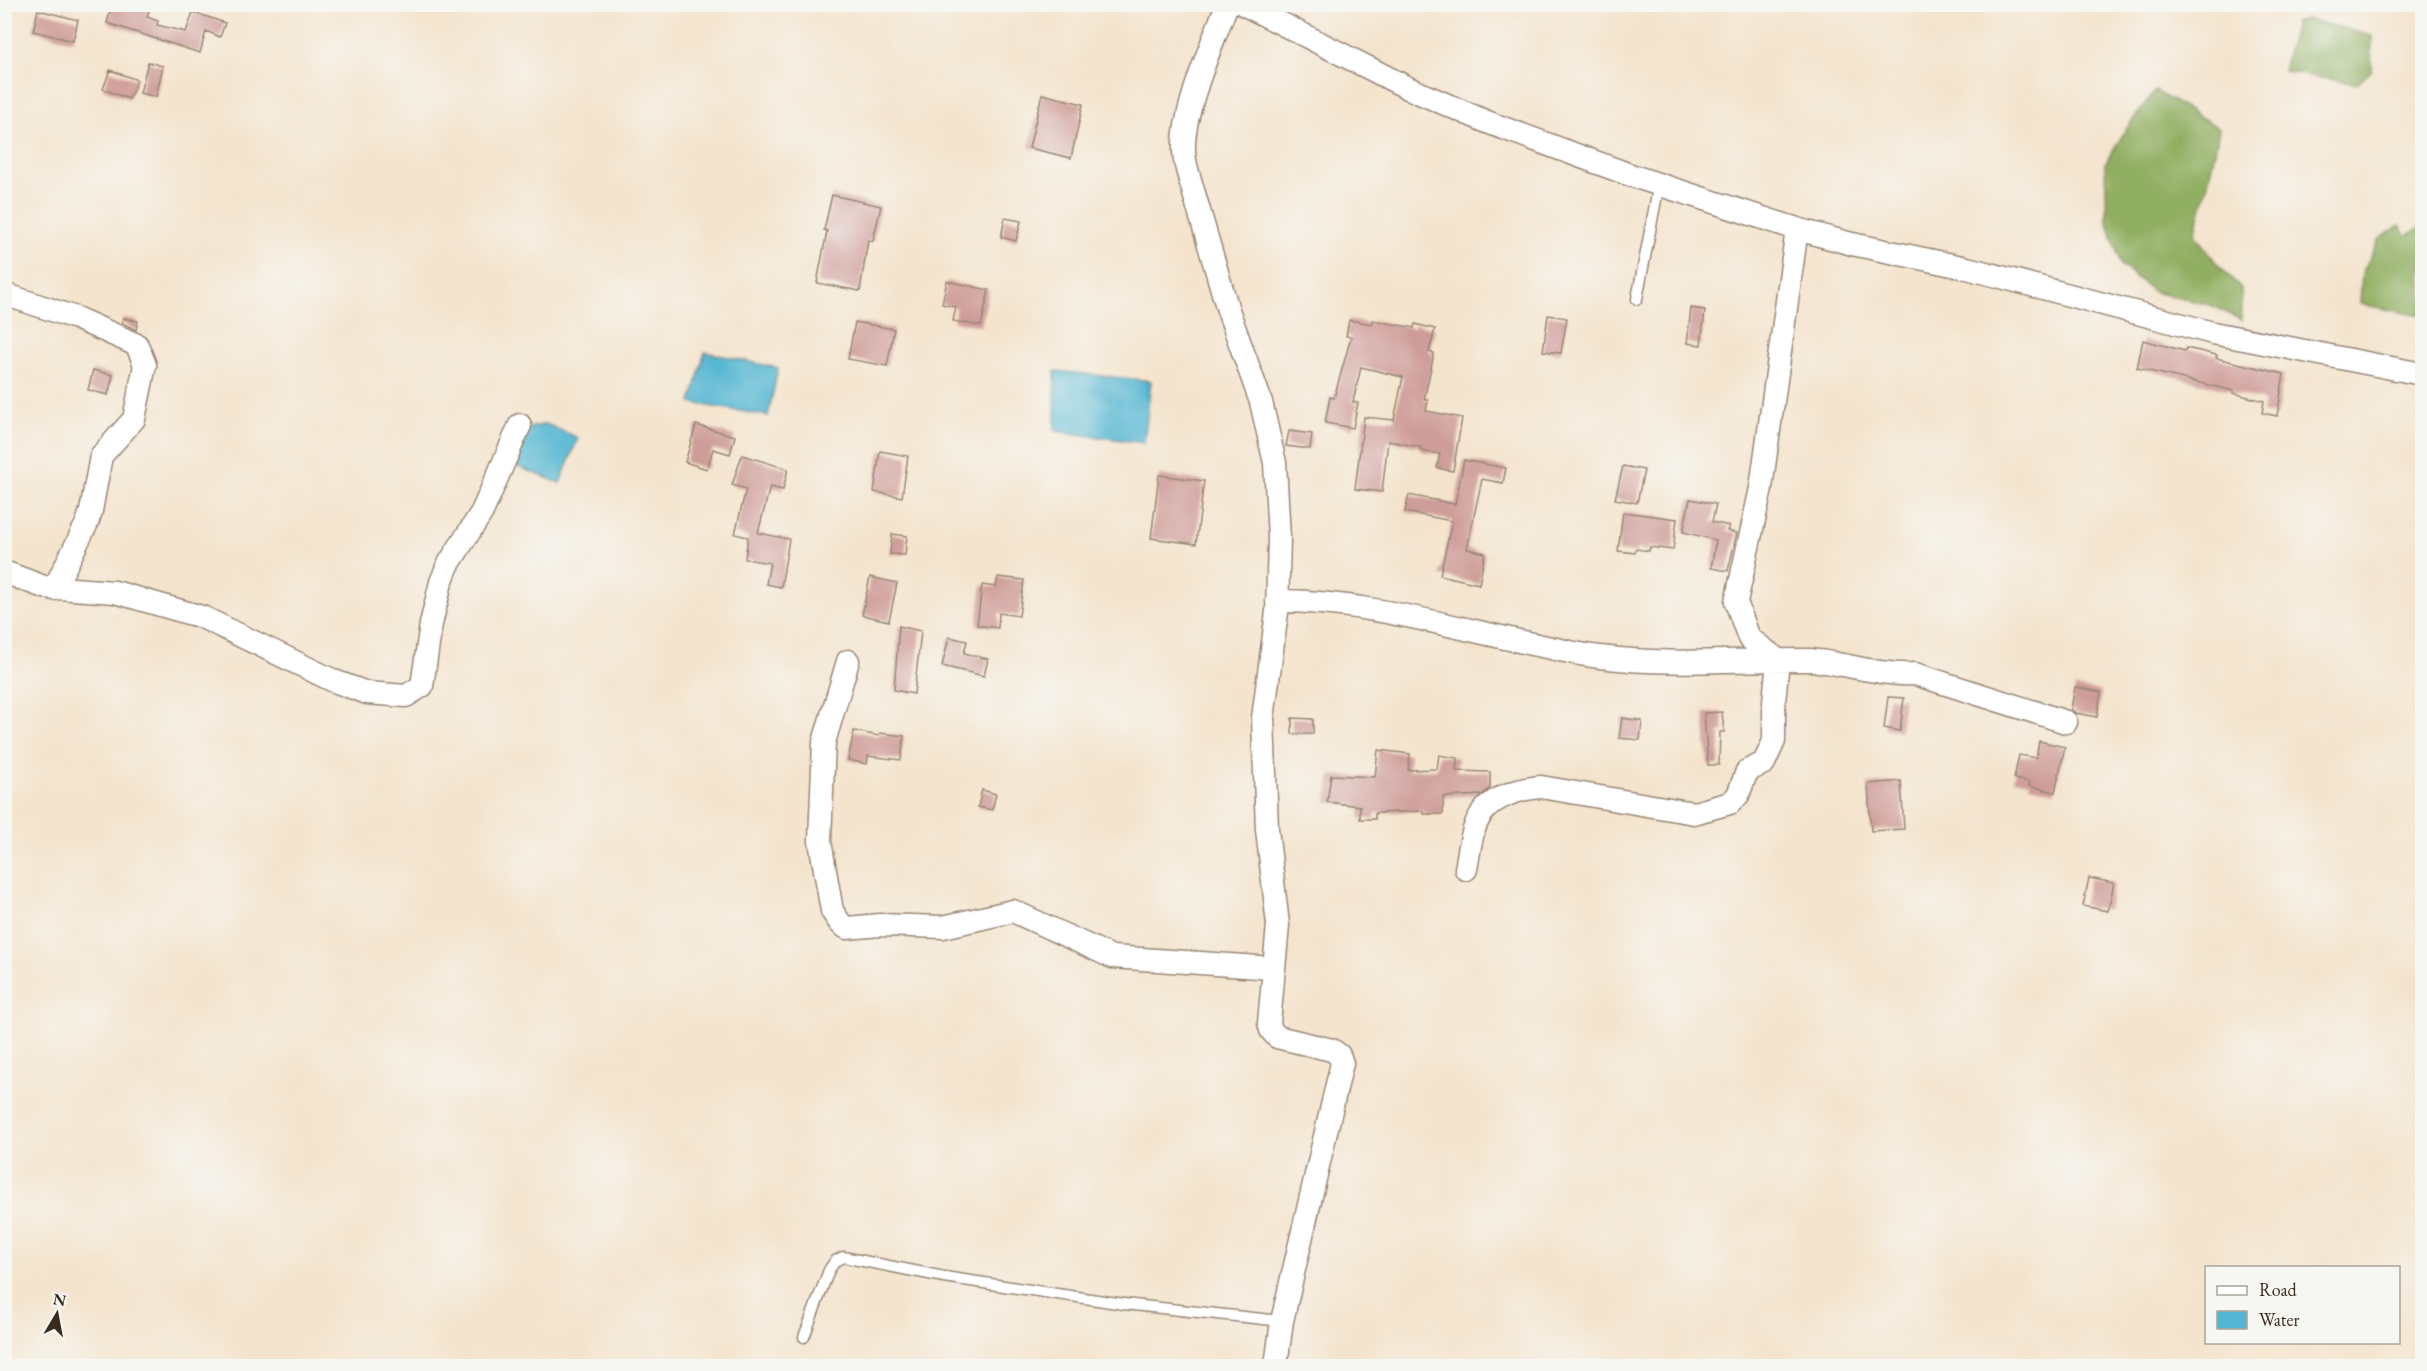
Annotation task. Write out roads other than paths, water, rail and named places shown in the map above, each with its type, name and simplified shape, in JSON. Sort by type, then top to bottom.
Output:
[{"type":"street","points":[[1227,4],[1191,108],[1186,127],[1184,150],[1188,173],[1228,310],[1261,402],[1275,463],[1279,538],[1277,601],[1272,658],[1265,690],[1263,718],[1267,829],[1278,925],[1271,1030],[1277,1037],[1332,1050],[1339,1055],[1342,1063],[1282,1321],[1276,1366]]},
{"type":"street","points":[[1243,4],[1321,46],[1428,97],[1487,122],[1659,184],[1797,230],[1966,268],[2213,333],[2422,374]]},
{"type":"street","points":[[1778,660],[1749,638],[1736,602],[1761,488],[1797,230]]},
{"type":"street","points":[[4,294],[75,318],[137,345],[145,364],[134,419],[101,456],[92,511],[54,589]]},
{"type":"street","points":[[4,572],[32,584],[54,589],[115,592],[202,617],[334,681],[367,693],[406,696],[422,686],[431,624],[441,582],[448,565],[482,512],[520,425]]},
{"type":"street","points":[[1277,601],[1317,602],[1386,611],[1483,634],[1598,657],[1646,661],[1832,662],[1899,675],[1915,674],[2066,722]]},
{"type":"street","points":[[1466,869],[1473,834],[1482,813],[1504,796],[1520,788],[1541,787],[1694,813],[1731,802],[1738,795],[1747,771],[1764,763],[1774,741],[1774,702],[1778,660]]},
{"type":"street","points":[[848,661],[824,742],[820,841],[832,910],[840,924],[847,928],[880,925],[943,927],[1013,911],[1112,957],[1274,968]]},
{"type":"lane","points":[[1637,299],[1659,184]]},
{"type":"lane","points":[[804,1337],[829,1270],[835,1261],[843,1257],[944,1277],[1124,1304],[1282,1321]]},
{"type":"water","points":[[705,352],[778,368],[768,416],[691,403]]},
{"type":"water","points":[[1055,371],[1151,381],[1144,443],[1055,431]]},
{"type":"water","points":[[546,424],[578,438],[560,483],[508,463],[525,429]]}]
